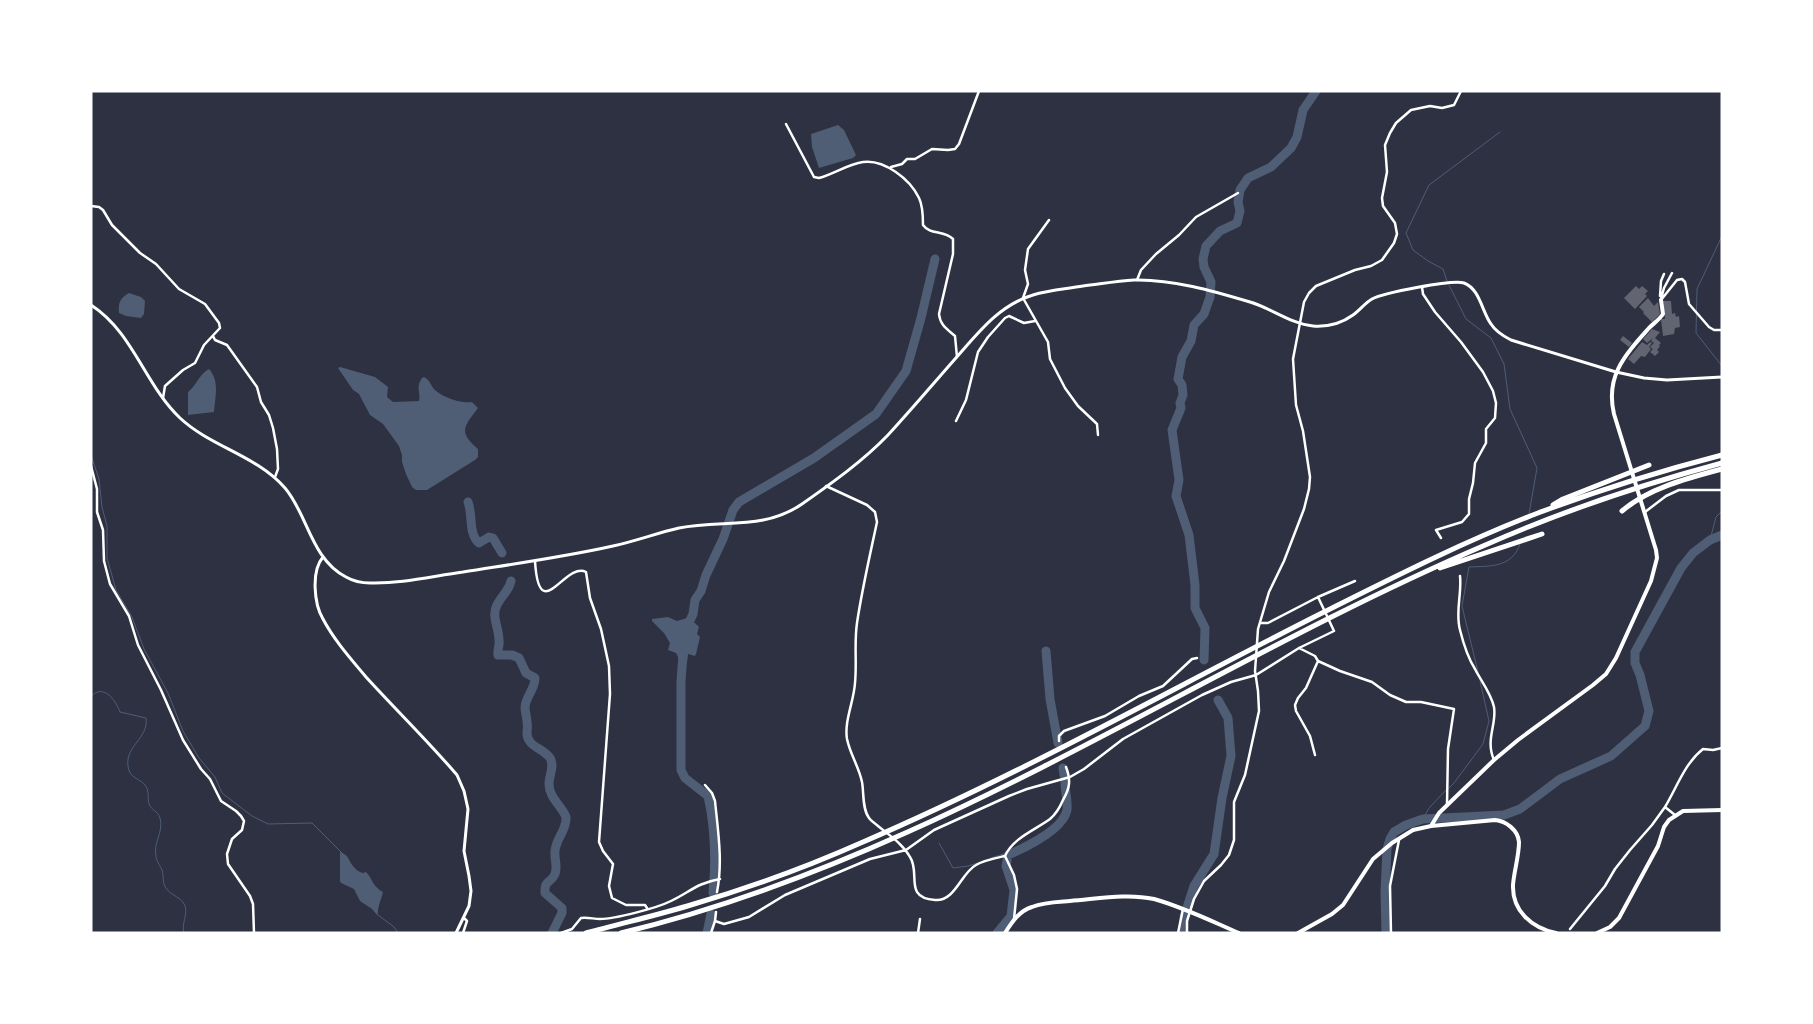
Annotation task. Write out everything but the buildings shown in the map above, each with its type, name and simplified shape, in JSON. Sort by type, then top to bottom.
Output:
[{"type":"highway","points":[[586,933],[696,904],[792,871],[862,842],[1018,770],[1242,653],[1388,580],[1512,524],[1609,488],[1722,455]]},
{"type":"highway","points":[[621,933],[698,912],[764,890],[862,852],[1021,778],[1293,637],[1425,572],[1510,534],[1611,496],[1722,463]]},
{"type":"highway","points":[[1543,511],[1563,499],[1649,465]]},
{"type":"highway","points":[[1622,512],[1634,501],[1662,488],[1722,469]]},
{"type":"highway","points":[[1425,572],[1542,534]]},
{"type":"main road","points":[[1431,826],[1439,813],[1494,760],[1606,674],[1616,658],[1651,581],[1657,558],[1653,539],[1612,406],[1612,383],[1616,372],[1642,336],[1663,314],[1661,300]]},
{"type":"main road","points":[[1597,933],[1610,926],[1619,918],[1658,846],[1664,827],[1674,815],[1690,810],[1722,810]]},
{"type":"main road","points":[[1298,933],[1332,914],[1343,905],[1362,874],[1379,853],[1399,838],[1413,830],[1431,826],[1495,820],[1508,825],[1515,832],[1519,841],[1513,887],[1514,898],[1519,910],[1530,922],[1556,933]]},
{"type":"main road","points":[[1005,933],[1023,911],[1032,907],[1043,904],[1134,897],[1151,899],[1186,910],[1239,933]]},
{"type":"street","points":[[890,167],[902,164],[907,159],[915,158],[932,149],[954,149],[959,144],[979,91]]},
{"type":"street","points":[[1178,933],[1186,910],[1204,882],[1221,866],[1229,855],[1234,840],[1234,802],[1245,775],[1259,711],[1255,671],[1258,629],[1268,592],[1284,561],[1304,509],[1309,490],[1310,477],[1303,431],[1296,405],[1293,359],[1304,302],[1316,286],[1346,273],[1376,264],[1382,260],[1394,243],[1397,234],[1397,229],[1383,206],[1382,198],[1387,172],[1386,145],[1396,123],[1404,114],[1417,108],[1430,106],[1442,108],[1454,105],[1461,91]]},
{"type":"street","points":[[786,124],[814,176],[819,178],[864,162],[876,162],[890,167],[912,188],[919,198],[923,224],[926,228],[930,231],[944,232],[953,239],[952,254],[939,314],[943,326],[955,336],[957,357]]},
{"type":"street","points":[[1137,280],[1141,270],[1196,217],[1238,193]]},
{"type":"street","points":[[91,206],[99,207],[103,210],[112,225],[140,253],[156,264],[179,289],[205,304],[219,322],[220,328],[204,345],[195,363],[164,386],[162,399]]},
{"type":"street","points":[[1049,220],[1028,249],[1025,270],[1028,284],[1023,298],[1048,342],[1050,359],[1054,370],[1064,388],[1078,406],[1097,424],[1099,428],[1098,435]]},
{"type":"street","points":[[1661,300],[1664,288],[1672,273]]},
{"type":"street","points":[[1661,300],[1661,281],[1664,274]]},
{"type":"street","points":[[1661,300],[1677,280],[1682,279],[1686,287],[1687,301],[1694,310],[1714,330],[1722,330]]},
{"type":"street","points":[[91,305],[101,312],[122,334],[162,399],[190,427],[261,467],[275,477],[294,499],[313,541],[332,568],[347,578],[364,584],[424,578],[535,560],[616,546],[679,528],[744,524],[762,521],[788,512],[797,508],[826,486],[886,437],[995,315],[1023,298],[1058,290],[1137,280],[1186,286],[1266,307],[1300,323],[1319,326],[1342,322],[1354,315],[1375,297],[1452,282],[1464,283],[1472,288],[1490,323],[1506,338],[1616,372],[1644,378],[1667,380],[1722,377]]},
{"type":"street","points":[[1422,287],[1423,294],[1435,312],[1461,342],[1486,377],[1493,391],[1496,403],[1495,418],[1486,429],[1486,443],[1475,463],[1469,499],[1469,514],[1462,522],[1436,530],[1441,538]]},
{"type":"street","points":[[956,421],[966,400],[978,352],[988,337],[1009,316],[1024,323],[1035,321]]},
{"type":"street","points":[[212,336],[215,340],[227,344],[257,387],[261,402],[273,428],[278,469],[275,477]]},
{"type":"street","points":[[91,466],[97,489],[97,512],[103,530],[104,561],[110,584],[129,616],[138,646],[161,690],[183,740],[201,769],[210,779],[221,801],[236,811],[244,821],[242,830],[232,839],[227,854],[228,864],[250,896],[253,904],[254,933]]},
{"type":"street","points":[[826,486],[866,505],[875,512],[877,522],[857,623],[856,682],[846,726],[847,738],[850,750],[860,771],[866,811],[869,818],[906,850],[912,860],[914,886],[918,894],[927,899],[937,901],[946,898],[976,864],[1006,857],[1022,838],[1051,818],[1065,798],[1070,788],[1070,777],[1066,767]]},
{"type":"street","points":[[1644,512],[1666,496],[1679,490],[1722,490]]},
{"type":"street","points":[[323,557],[318,567],[314,592],[322,619],[350,658],[457,775],[464,791],[468,816],[464,851],[470,876],[471,891],[469,906],[456,933]]},
{"type":"street","points":[[535,560],[536,577],[541,589],[544,591],[551,590],[575,571],[582,570],[586,572],[590,598],[601,629],[609,666],[610,694],[599,842],[612,864],[609,886],[612,898],[626,905],[645,905],[647,908]]},
{"type":"street","points":[[1460,576],[1459,628],[1473,667],[1493,704],[1494,711],[1490,738],[1494,760]]},
{"type":"street","points":[[1260,623],[1268,623],[1318,597],[1355,581]]},
{"type":"street","points":[[715,921],[724,924],[743,919],[766,908],[785,895],[870,859],[906,850],[934,830],[1009,796],[1070,777],[1123,739],[1202,694],[1231,682],[1256,675],[1299,648],[1334,631],[1318,597]]},
{"type":"street","points":[[1299,648],[1314,656],[1318,661],[1340,672],[1372,682],[1390,695],[1406,702],[1421,702],[1454,709],[1448,749],[1446,806]]},
{"type":"street","points":[[1059,741],[1059,736],[1064,731],[1105,716],[1139,696],[1163,686],[1192,659],[1197,658]]},
{"type":"street","points":[[1315,754],[1310,736],[1296,711],[1295,705],[1306,688],[1318,661]]},
{"type":"street","points":[[1570,929],[1605,886],[1615,869],[1652,825],[1665,807],[1685,770],[1697,754],[1703,749],[1713,750],[1722,748]]},
{"type":"street","points":[[705,785],[712,793],[715,801],[720,861],[717,892]]},
{"type":"street","points":[[1665,807],[1674,815]]},
{"type":"street","points":[[1391,933],[1390,886],[1399,838]]},
{"type":"street","points":[[1006,857],[1014,875],[1017,889],[1014,920]]},
{"type":"street","points":[[561,933],[572,928],[581,918],[600,919],[616,917],[672,901],[697,885],[718,879]]},
{"type":"street","points":[[1186,910],[1187,933]]},
{"type":"street","points":[[711,933],[716,912]]},
{"type":"street","points":[[463,933],[467,921],[464,918]]},
{"type":"street","points":[[918,933],[920,920]]},
{"type":"water","points":[[838,125],[844,130],[856,155],[853,158],[819,168],[812,147],[811,134]]},
{"type":"water","points":[[129,293],[141,297],[145,301],[144,314],[141,318],[119,313],[120,301]]},
{"type":"water","points":[[338,368],[375,377],[388,387],[387,397],[393,402],[419,401],[419,384],[424,377],[441,395],[457,401],[472,402],[478,408],[467,424],[465,433],[471,443],[478,449],[478,457],[427,490],[416,490],[412,487],[406,474],[399,446],[383,424],[370,415],[359,394],[353,390]]},
{"type":"water","points":[[209,369],[216,384],[214,412],[188,415],[188,392],[203,373]]},
{"type":"water","points":[[668,617],[677,621],[690,617],[691,622],[699,627],[697,634],[700,637],[696,654],[695,656],[688,654],[685,665],[681,663],[676,653],[668,650],[670,643],[664,633],[652,621],[652,619]]},
{"type":"water","points":[[340,852],[346,855],[358,871],[366,872],[383,892],[378,916],[372,909],[360,901],[354,889],[341,883]]},
{"type":"waterway","points":[[1204,660],[1205,628],[1195,608],[1195,585],[1189,535],[1176,496],[1179,480],[1172,430],[1181,408],[1180,403],[1183,395],[1182,385],[1178,379],[1182,357],[1191,341],[1194,325],[1204,314],[1210,297],[1211,282],[1204,267],[1203,259],[1206,246],[1220,231],[1237,223],[1240,211],[1238,202],[1240,190],[1248,178],[1271,167],[1291,148],[1297,137],[1303,110],[1316,91]]},
{"type":"waterway","points":[[1447,281],[1443,269],[1413,250],[1406,233],[1429,185],[1500,132]]},
{"type":"waterway","points":[[1722,236],[1697,289],[1696,333],[1722,366]]},
{"type":"waterway","points":[[686,629],[693,614],[695,600],[701,591],[706,575],[723,539],[733,510],[739,502],[814,458],[876,414],[906,371],[935,259]]},
{"type":"waterway","points":[[1449,285],[1466,319],[1491,338],[1504,364],[1510,409],[1537,468],[1529,514]]},
{"type":"waterway","points":[[91,455],[99,479],[102,507],[107,526],[107,558],[116,590],[132,617],[144,649],[168,693],[183,731],[199,758],[215,777],[222,793],[252,816],[268,824],[312,823],[343,854]]},
{"type":"waterway","points":[[468,502],[473,534],[476,539],[479,543],[489,537],[493,538],[502,553]]},
{"type":"waterway","points":[[1710,540],[1716,517],[1722,511]]},
{"type":"waterway","points":[[1386,933],[1387,849],[1394,832],[1423,819],[1504,815],[1520,809],[1560,779],[1611,756],[1645,726],[1649,711],[1635,663],[1635,652],[1681,568],[1693,553],[1710,540],[1722,535]]},
{"type":"waterway","points":[[1478,672],[1462,606],[1469,567],[1492,566],[1506,562],[1512,558],[1520,544]]},
{"type":"waterway","points":[[511,581],[509,588],[495,609],[499,636],[498,655],[512,655],[519,658],[526,673],[535,678],[534,686],[525,707],[527,734],[530,742],[550,758],[552,764],[549,781],[551,794],[566,817],[565,826],[556,846],[555,874],[547,883],[545,889],[545,893],[562,908],[562,913],[552,933]]},
{"type":"waterway","points":[[1046,651],[1050,699],[1058,743]]},
{"type":"waterway","points":[[683,654],[681,681],[681,770],[685,778],[708,796],[714,844],[713,893]]},
{"type":"waterway","points":[[1449,788],[1483,744],[1489,721],[1480,681]]},
{"type":"waterway","points":[[91,696],[100,691],[105,692],[116,703],[120,712],[146,718],[144,731],[130,753],[128,766],[130,773],[145,785],[149,804],[160,818],[161,828],[155,851],[156,858],[162,870],[165,886],[168,891],[184,903],[186,913],[183,926],[184,933]]},
{"type":"waterway","points":[[1183,933],[1184,917],[1194,886],[1214,854],[1222,798],[1231,756],[1228,718],[1218,700]]},
{"type":"waterway","points":[[1063,768],[1064,775]]},
{"type":"waterway","points":[[997,933],[1011,916],[1014,890],[1006,866],[1008,855],[1051,831],[1064,817],[1067,810],[1065,782]]},
{"type":"waterway","points":[[1423,819],[1429,808],[1446,790]]},
{"type":"waterway","points":[[939,843],[953,868],[978,863]]},
{"type":"waterway","points":[[991,858],[1003,854],[1008,855]]},
{"type":"waterway","points":[[707,933],[711,914]]},
{"type":"waterway","points":[[378,915],[394,927],[398,933]]}]
